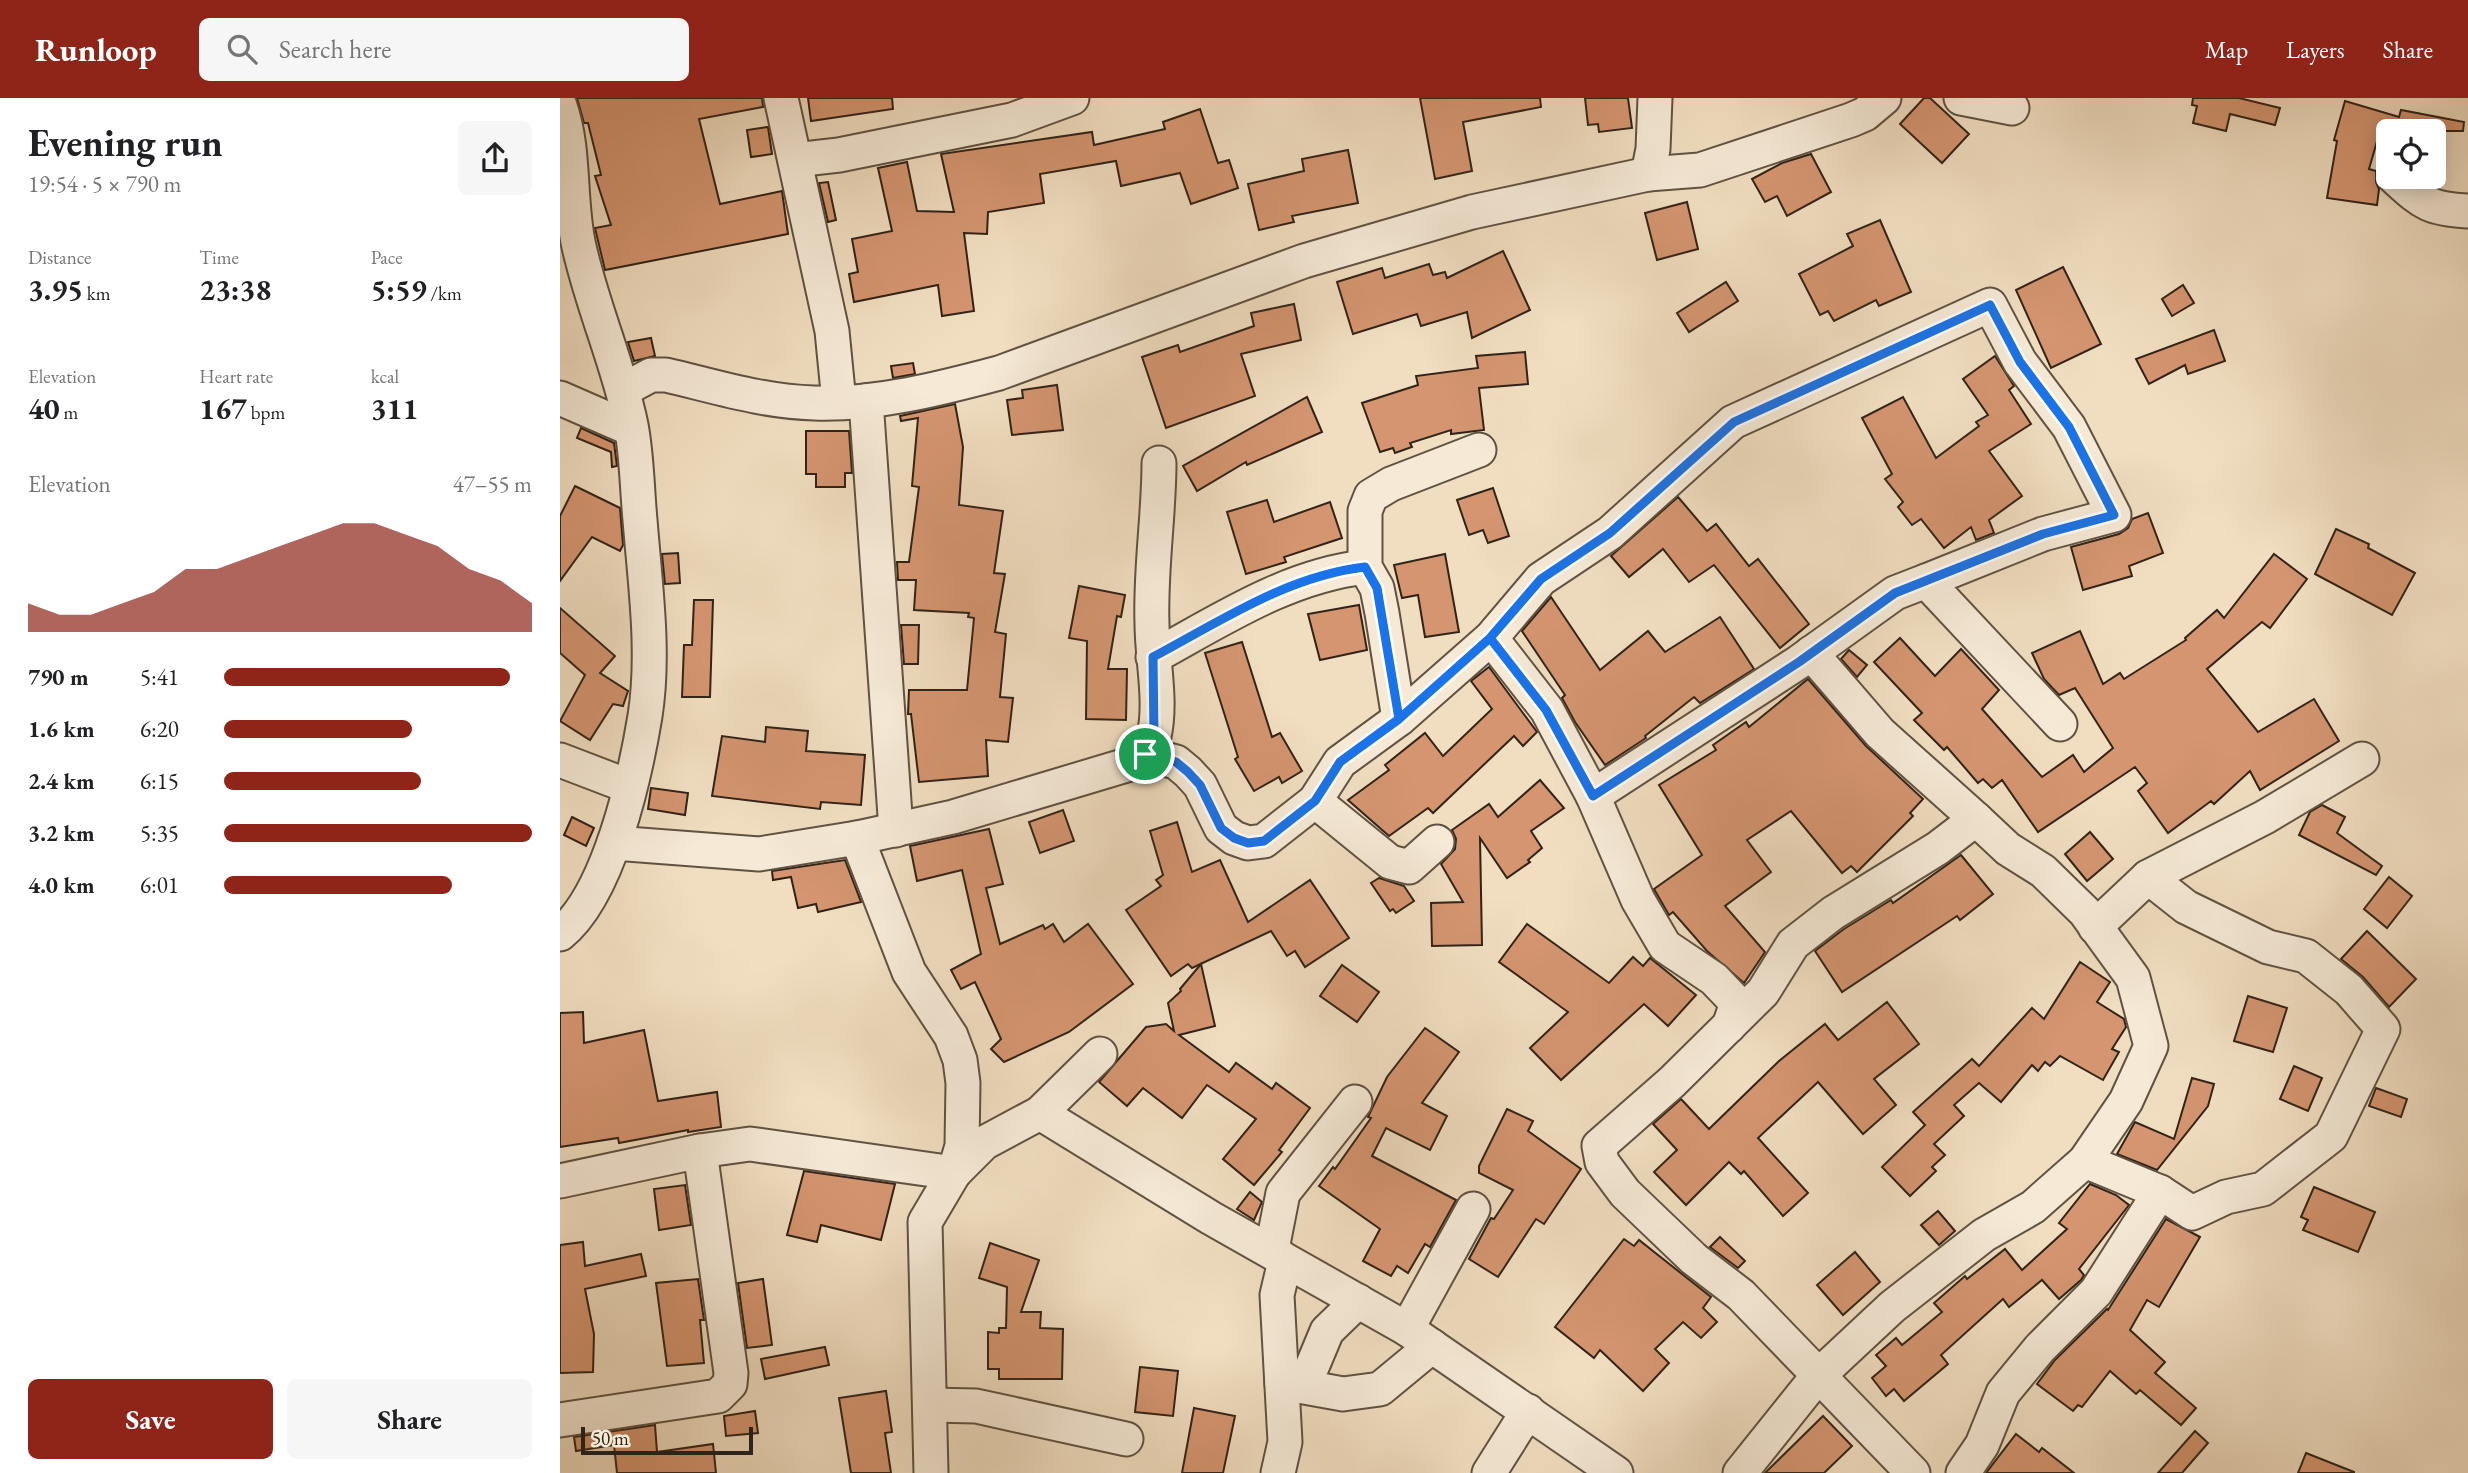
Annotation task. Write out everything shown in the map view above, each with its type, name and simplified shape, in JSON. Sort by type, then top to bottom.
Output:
[{"type":"street","points":[[781,98],[832,331],[852,402],[896,830]]},
{"type":"street","points":[[795,160],[839,155],[1010,109],[1072,98]]},
{"type":"street","points":[[1648,174],[1653,149],[1655,98]]},
{"type":"street","points":[[623,390],[651,376],[666,376],[773,399],[852,402],[954,385],[999,373],[1304,261],[1472,212],[1648,174],[1700,170],[1851,121],[1865,114],[1884,98]]},
{"type":"street","points":[[1961,98],[2012,108]]},
{"type":"street","points":[[560,106],[572,158],[578,238],[588,283],[623,390],[632,429],[648,615],[645,715],[614,843],[599,883],[571,925],[560,934]]},
{"type":"street","points":[[2408,189],[2436,209],[2468,211]]},
{"type":"street","points":[[1145,754],[1176,762],[1188,772],[1200,785],[1221,828],[1234,838],[1248,843],[1264,841],[1315,801],[1340,762],[1399,719],[1490,638],[1541,579],[1610,533],[1734,422],[1990,305],[2020,362],[2069,427],[2114,515],[2043,534],[1895,593],[1811,653],[1593,796]]},
{"type":"street","points":[[560,398],[632,429]]},
{"type":"street","points":[[1399,719],[1380,600],[1377,588],[1365,567],[1365,511],[1371,496],[1391,484],[1479,450]]},
{"type":"street","points":[[614,843],[759,854],[857,838],[953,817],[1130,764],[1145,754],[1154,737],[1152,621],[1159,521],[1159,463]]},
{"type":"street","points":[[1153,657],[1279,590],[1334,571],[1365,567]]},
{"type":"street","points":[[1926,581],[2060,724]]},
{"type":"street","points":[[1490,638],[1546,710],[1593,796],[1633,890],[1665,946],[1714,979],[1737,1003],[1729,1026]]},
{"type":"street","points":[[1740,1473],[1817,1377],[1911,1291],[1984,1235],[2033,1207],[2085,1161],[2126,1101],[2151,1046],[2133,978],[2085,912],[2043,871],[2008,849],[1880,733],[1811,653]]},
{"type":"street","points":[[2095,927],[2148,877],[2265,817],[2362,759]]},
{"type":"street","points":[[560,760],[628,786]]},
{"type":"street","points":[[1315,801],[1390,862],[1409,867],[1437,842]]},
{"type":"street","points":[[1913,1473],[1817,1377],[1741,1294],[1694,1259],[1625,1193],[1602,1162],[1599,1146],[1763,992],[1793,944],[1833,913],[1938,848],[1976,819]]},
{"type":"street","points":[[857,838],[909,972],[951,1036],[960,1060],[963,1083],[962,1146],[954,1173],[926,1222],[931,1473]]},
{"type":"street","points":[[2085,1161],[2160,1192],[2192,1213],[2226,1196],[2263,1189],[2331,1136],[2383,1028],[2349,990],[2306,956],[2268,947],[2186,907],[2148,877]]},
{"type":"street","points":[[954,1173],[984,1143],[1040,1113],[1101,1054]]},
{"type":"street","points":[[1285,1261],[1272,1249],[1283,1194],[1355,1102]]},
{"type":"street","points":[[1040,1113],[1285,1261],[1419,1337],[1616,1473]]},
{"type":"street","points":[[560,1181],[700,1151],[750,1144],[954,1173]]},
{"type":"street","points":[[560,1420],[718,1396],[730,1384],[732,1373],[700,1151]]},
{"type":"street","points":[[1962,1473],[1982,1445],[2003,1393],[2039,1348],[2096,1292],[2160,1192]]},
{"type":"street","points":[[1293,1385],[1343,1394],[1380,1389],[1419,1337],[1473,1209]]},
{"type":"street","points":[[1278,1473],[1293,1385],[1277,1295],[1285,1261]]},
{"type":"street","points":[[1293,1385],[1327,1331],[1358,1301]]},
{"type":"street","points":[[930,1405],[976,1406],[1126,1439]]},
{"type":"street","points":[[1489,1473],[1528,1411]]},
{"type":"building","points":[[577,98],[762,98],[763,107],[699,119],[720,204],[782,191],[788,234],[605,270],[595,228],[611,225],[595,176],[601,175],[588,123],[584,123]]},
{"type":"building","points":[[808,98],[892,98],[893,109],[811,121]]},
{"type":"building","points":[[1420,98],[1540,98],[1541,107],[1463,122],[1472,171],[1435,179]]},
{"type":"building","points":[[1585,98],[1628,98],[1632,128],[1599,132],[1598,124],[1588,125]]},
{"type":"building","points":[[1924,98],[1930,98],[1969,134],[1942,163],[1900,124]]},
{"type":"building","points":[[2193,98],[2239,98],[2280,108],[2275,125],[2230,114],[2226,131],[2193,123],[2197,106],[2192,105]]},
{"type":"building","points":[[2345,101],[2399,117],[2401,110],[2464,122],[2463,131],[2446,131],[2446,119],[2376,119],[2376,145],[2369,169],[2376,171],[2376,189],[2379,189],[2377,205],[2327,198],[2337,141],[2334,140]]},
{"type":"building","points":[[1200,109],[1218,163],[1229,160],[1238,188],[1191,204],[1180,173],[1121,186],[1116,161],[1040,174],[1044,203],[988,212],[987,234],[964,233],[974,311],[942,316],[938,285],[854,302],[849,274],[858,272],[852,239],[892,231],[878,168],[907,162],[917,211],[954,212],[941,154],[1092,132],[1094,145],[1165,129],[1163,122]]},
{"type":"building","points":[[768,127],[772,154],[751,157],[747,130]]},
{"type":"building","points":[[1348,150],[1358,203],[1292,216],[1294,222],[1259,230],[1248,184],[1304,171],[1302,159]]},
{"type":"building","points":[[1811,154],[1831,192],[1787,216],[1777,196],[1765,202],[1752,179],[1782,163]]},
{"type":"building","points":[[828,182],[836,220],[828,222],[819,183]]},
{"type":"building","points":[[1687,202],[1698,249],[1657,260],[1645,213]]},
{"type":"building","points":[[1880,220],[1911,292],[1879,306],[1876,300],[1834,321],[1828,311],[1820,315],[1799,274],[1853,246],[1847,234]]},
{"type":"building","points":[[1503,251],[1530,310],[1472,338],[1467,312],[1421,326],[1417,314],[1353,334],[1337,282],[1382,268],[1385,278],[1429,264],[1433,275],[1445,272],[1447,278]]},
{"type":"building","points":[[2063,267],[2101,344],[2051,368],[2016,290]]},
{"type":"building","points":[[1726,282],[1738,301],[1689,332],[1677,313]]},
{"type":"building","points":[[2183,285],[2194,303],[2172,316],[2162,299]]},
{"type":"building","points":[[1294,304],[1301,340],[1241,354],[1255,396],[1166,428],[1142,357],[1178,345],[1180,352],[1254,326],[1251,313]]},
{"type":"building","points":[[2214,330],[2225,361],[2188,374],[2185,365],[2149,384],[2136,359]]},
{"type":"building","points":[[651,338],[655,356],[634,361],[628,342]]},
{"type":"building","points":[[1525,352],[1528,384],[1479,388],[1484,430],[1451,434],[1451,430],[1410,443],[1412,447],[1395,453],[1393,448],[1380,452],[1362,403],[1418,385],[1416,376],[1478,368],[1476,356]]},
{"type":"building","points":[[1995,356],[2014,386],[2009,390],[2031,424],[1989,451],[2022,496],[1989,520],[1994,533],[1976,540],[1971,527],[1944,548],[1921,519],[1912,525],[1898,507],[1903,502],[1885,479],[1892,474],[1862,418],[1903,397],[1936,458],[1979,426],[1976,422],[1988,415],[1963,379]]},
{"type":"building","points":[[913,363],[915,374],[893,378],[891,366]]},
{"type":"building","points":[[1057,385],[1063,430],[1012,435],[1007,400],[1023,398],[1022,390]]},
{"type":"building","points":[[1307,397],[1322,432],[1247,465],[1246,462],[1197,491],[1183,466]]},
{"type":"building","points":[[955,404],[963,447],[959,505],[1003,511],[994,573],[1005,574],[995,632],[1006,634],[1000,697],[1013,698],[1008,742],[986,740],[988,776],[919,782],[911,714],[908,714],[909,690],[967,690],[974,618],[968,617],[969,613],[914,610],[916,580],[898,580],[897,562],[909,562],[919,487],[912,486],[918,418],[901,421],[900,416]]},
{"type":"building","points":[[581,428],[614,443],[617,466],[612,467],[611,452],[577,438]]},
{"type":"building","points":[[806,431],[849,431],[852,473],[845,473],[845,487],[816,487],[816,474],[806,474]]},
{"type":"building","points":[[575,486],[620,508],[623,545],[620,551],[592,537],[560,581],[560,516]]},
{"type":"building","points":[[1493,488],[1509,536],[1488,543],[1483,530],[1469,535],[1457,500]]},
{"type":"building","points":[[1678,497],[1707,531],[1716,524],[1749,566],[1758,559],[1809,624],[1780,648],[1714,565],[1689,582],[1663,549],[1629,577],[1611,556]]},
{"type":"building","points":[[1267,500],[1274,522],[1330,502],[1342,538],[1284,557],[1286,562],[1246,574],[1227,512]]},
{"type":"building","points":[[2148,513],[2163,553],[2129,566],[2132,576],[2083,590],[2071,547],[2119,534],[2128,528],[2132,519]]},
{"type":"building","points":[[2336,529],[2369,544],[2368,548],[2415,573],[2392,615],[2315,574]]},
{"type":"building","points":[[678,553],[680,583],[665,584],[662,554]]},
{"type":"building","points":[[1445,554],[1459,632],[1425,637],[1418,595],[1402,598],[1394,565]]},
{"type":"building","points":[[2274,554],[2307,579],[2270,628],[2262,622],[2207,669],[2258,732],[2314,699],[2339,741],[2260,790],[2250,771],[2214,804],[2211,801],[2168,833],[2138,791],[2147,783],[2135,767],[2038,832],[2002,780],[1992,788],[1983,779],[1978,783],[1947,747],[1944,750],[1914,720],[1922,713],[1874,662],[1900,638],[1935,676],[1961,649],[1999,690],[1982,709],[2042,777],[2073,755],[2084,772],[2113,748],[2075,688],[2059,695],[2044,679],[2032,653],[2080,631],[2103,684],[2120,673],[2124,679],[2186,640],[2185,638],[2217,610],[2224,618]]},
{"type":"building","points":[[1079,586],[1125,595],[1121,617],[1117,616],[1108,669],[1127,669],[1126,720],[1086,719],[1087,641],[1069,638]]},
{"type":"building","points":[[1551,597],[1600,670],[1648,631],[1665,652],[1720,617],[1754,669],[1700,703],[1694,697],[1645,736],[1646,738],[1605,765],[1575,722],[1562,698],[1565,695],[1522,631]]},
{"type":"building","points":[[694,600],[713,600],[710,697],[682,697],[684,645],[692,645]]},
{"type":"building","points":[[1359,605],[1367,650],[1320,660],[1308,614]]},
{"type":"building","points":[[560,608],[615,656],[600,673],[628,691],[623,706],[613,704],[590,740],[560,721],[585,675],[560,653]]},
{"type":"building","points":[[901,625],[919,625],[918,664],[904,664]]},
{"type":"building","points":[[1242,642],[1272,737],[1280,733],[1302,771],[1282,783],[1279,777],[1254,791],[1235,759],[1238,757],[1205,653]]},
{"type":"building","points":[[1849,650],[1867,665],[1857,677],[1841,659]]},
{"type":"building","points":[[1489,667],[1537,732],[1523,746],[1514,736],[1433,813],[1428,808],[1389,836],[1348,800],[1389,770],[1385,765],[1425,733],[1443,756],[1492,709],[1471,681]]},
{"type":"building","points":[[1808,679],[1866,746],[1923,799],[1910,813],[1913,816],[1857,872],[1851,866],[1842,873],[1791,811],[1747,840],[1771,872],[1725,906],[1765,952],[1744,983],[1707,951],[1673,912],[1669,915],[1654,889],[1702,855],[1659,785],[1716,750],[1713,745],[1746,722],[1749,727]]},
{"type":"building","points":[[766,727],[808,731],[806,751],[865,755],[861,805],[821,802],[820,809],[712,796],[722,736],[765,742]]},
{"type":"building","points":[[1540,780],[1564,808],[1531,831],[1542,848],[1528,860],[1530,862],[1507,878],[1480,838],[1482,945],[1432,946],[1431,903],[1463,902],[1441,864],[1455,849],[1456,839],[1452,830],[1489,804],[1498,817]]},
{"type":"building","points":[[651,788],[688,793],[685,815],[648,809]]},
{"type":"building","points":[[2322,805],[2345,817],[2337,833],[2382,866],[2376,875],[2299,835],[2310,812]]},
{"type":"building","points":[[1063,810],[1074,841],[1040,853],[1029,822]]},
{"type":"building","points":[[572,817],[594,828],[586,846],[564,835]]},
{"type":"building","points":[[1177,822],[1192,872],[1220,860],[1248,922],[1310,880],[1349,938],[1305,967],[1295,951],[1287,956],[1271,931],[1192,968],[1188,964],[1171,976],[1126,910],[1161,886],[1156,880],[1163,875],[1150,831]]},
{"type":"building","points":[[989,829],[1003,884],[986,888],[1000,944],[1043,925],[1045,929],[1053,924],[1064,942],[1088,924],[1133,984],[1069,1032],[1004,1062],[991,1049],[1001,1039],[975,982],[961,989],[951,970],[981,954],[962,870],[917,881],[910,846]]},
{"type":"building","points":[[2090,832],[2113,859],[2087,881],[2065,854]]},
{"type":"building","points":[[1961,855],[1993,894],[1960,920],[1957,916],[1842,992],[1815,951],[1844,929],[1891,900],[1893,903]]},
{"type":"building","points":[[845,860],[861,902],[818,912],[816,904],[798,908],[791,877],[773,880],[772,871]]},
{"type":"building","points":[[2389,877],[2412,896],[2387,928],[2364,909]]},
{"type":"building","points":[[1379,878],[1404,886],[1414,901],[1396,913],[1393,909],[1390,911],[1371,883]]},
{"type":"building","points":[[1527,924],[1609,983],[1633,957],[1643,966],[1650,958],[1696,995],[1668,1026],[1644,1004],[1561,1080],[1530,1048],[1568,1012],[1499,962]]},
{"type":"building","points":[[2367,931],[2416,979],[2389,1007],[2363,977],[2341,959]]},
{"type":"building","points":[[2080,962],[2110,982],[2097,1002],[2124,1019],[2126,1027],[2112,1049],[2119,1052],[2103,1080],[2060,1056],[2050,1066],[2045,1062],[2038,1071],[2032,1065],[2001,1102],[1979,1083],[1954,1105],[1964,1116],[1934,1144],[1945,1155],[1932,1167],[1936,1171],[1910,1196],[1882,1167],[1925,1125],[1913,1112],[1972,1059],[1979,1066],[2032,1008],[2044,1019]]},
{"type":"building","points":[[1201,964],[1215,1026],[1179,1035],[1229,1072],[1236,1063],[1272,1089],[1276,1083],[1310,1108],[1279,1150],[1282,1152],[1254,1185],[1223,1159],[1256,1119],[1207,1085],[1182,1118],[1143,1088],[1127,1106],[1099,1082],[1146,1027],[1166,1024],[1174,1031],[1168,1003],[1181,991]]},
{"type":"building","points":[[1342,965],[1379,992],[1357,1022],[1320,996]]},
{"type":"building","points":[[2248,996],[2287,1008],[2273,1052],[2234,1041]]},
{"type":"building","points":[[1887,1002],[1919,1044],[1874,1079],[1896,1105],[1863,1134],[1818,1082],[1758,1138],[1808,1193],[1783,1216],[1744,1171],[1741,1174],[1729,1162],[1686,1205],[1654,1172],[1677,1150],[1653,1124],[1681,1099],[1709,1129],[1779,1061],[1825,1024],[1838,1040]]},
{"type":"building","points":[[583,1012],[584,1043],[644,1030],[658,1101],[717,1092],[721,1127],[688,1130],[619,1143],[618,1138],[560,1147],[560,1013]]},
{"type":"building","points":[[1425,1028],[1459,1052],[1422,1103],[1447,1116],[1430,1150],[1386,1128],[1372,1156],[1456,1200],[1430,1247],[1425,1244],[1408,1273],[1397,1266],[1391,1276],[1363,1261],[1380,1229],[1319,1186],[1333,1167],[1335,1169],[1371,1118],[1368,1117],[1387,1077]]},
{"type":"building","points":[[2294,1066],[2322,1078],[2308,1111],[2280,1099]]},
{"type":"building","points":[[2192,1078],[2214,1084],[2208,1106],[2157,1170],[2117,1154],[2135,1122],[2174,1139]]},
{"type":"building","points":[[2376,1088],[2407,1099],[2401,1117],[2369,1106]]},
{"type":"building","points":[[1507,1109],[1533,1121],[1528,1131],[1581,1169],[1544,1224],[1536,1219],[1498,1277],[1469,1259],[1491,1218],[1494,1219],[1513,1190],[1479,1173],[1479,1166]]},
{"type":"building","points":[[804,1171],[895,1184],[881,1240],[821,1225],[817,1242],[787,1235]]},
{"type":"building","points":[[2090,1184],[2116,1195],[2129,1205],[2079,1269],[2084,1275],[2081,1280],[2059,1299],[2042,1280],[2009,1307],[2003,1299],[1941,1355],[1948,1364],[1904,1401],[1894,1389],[1886,1396],[1872,1378],[1886,1366],[1876,1355],[1896,1338],[1902,1345],[1942,1312],[1934,1303],[1965,1276],[1967,1279],[2005,1249],[2022,1270],[2067,1229],[2059,1223]]},
{"type":"building","points":[[685,1185],[691,1225],[659,1230],[654,1189]]},
{"type":"building","points":[[2314,1187],[2375,1212],[2358,1252],[2303,1230],[2308,1220],[2301,1217]]},
{"type":"building","points":[[1250,1192],[1262,1202],[1254,1220],[1237,1209]]},
{"type":"building","points":[[1938,1211],[1955,1231],[1939,1245],[1921,1225]]},
{"type":"building","points":[[2166,1219],[2200,1237],[2159,1307],[2147,1300],[2130,1330],[2165,1362],[2155,1373],[2196,1408],[2181,1425],[2140,1390],[2136,1394],[2110,1371],[2082,1407],[2078,1405],[2073,1411],[2037,1384],[2055,1360],[2108,1310]]},
{"type":"building","points":[[1720,1237],[1745,1261],[1738,1268],[1710,1247]]},
{"type":"building","points":[[1624,1239],[1634,1246],[1639,1240],[1711,1297],[1703,1308],[1717,1322],[1701,1338],[1683,1322],[1655,1349],[1669,1363],[1643,1391],[1600,1350],[1594,1358],[1555,1327]]},
{"type":"building","points":[[583,1242],[585,1266],[641,1254],[646,1276],[585,1289],[594,1334],[593,1372],[560,1373],[560,1245]]},
{"type":"building","points":[[990,1243],[1039,1260],[1021,1312],[1041,1312],[1040,1328],[1063,1329],[1062,1379],[999,1379],[999,1369],[988,1369],[988,1332],[999,1333],[999,1328],[1006,1328],[1007,1287],[979,1278]]},
{"type":"building","points":[[1855,1252],[1880,1282],[1843,1315],[1817,1285]]},
{"type":"building","points":[[698,1279],[704,1320],[700,1320],[704,1363],[667,1366],[656,1283]]},
{"type":"building","points":[[763,1279],[772,1345],[747,1348],[738,1283]]},
{"type":"building","points":[[825,1347],[829,1365],[765,1379],[761,1359]]},
{"type":"building","points":[[1140,1367],[1178,1371],[1173,1416],[1135,1412]]},
{"type":"building","points":[[886,1391],[892,1432],[885,1433],[891,1473],[851,1473],[839,1398]]},
{"type":"building","points":[[1194,1408],[1235,1416],[1223,1473],[1182,1473]]},
{"type":"building","points":[[755,1411],[758,1433],[726,1436],[724,1416]]},
{"type":"building","points":[[1823,1416],[1852,1446],[1824,1473],[1765,1473]]},
{"type":"building","points":[[655,1425],[657,1452],[713,1444],[716,1473],[617,1473],[614,1445],[576,1451],[574,1437]]},
{"type":"building","points":[[2195,1431],[2208,1443],[2182,1473],[2158,1473]]},
{"type":"building","points":[[2016,1434],[2039,1452],[2042,1448],[2074,1473],[1986,1473]]},
{"type":"building","points":[[2306,1453],[2354,1472],[2354,1473],[2298,1473]]},
{"type":"route","points":[[1145,754],[1154,737],[1156,705],[1153,657],[1279,590],[1334,571],[1365,567],[1377,588],[1399,719],[1445,678],[1490,638],[1541,579],[1610,533],[1734,422],[1879,353],[1990,305],[2020,362],[2069,427],[2099,481],[2114,515],[2043,534],[1895,593],[1799,662],[1593,796],[1546,710],[1490,638],[1399,719],[1340,762],[1315,801],[1288,825],[1264,841],[1248,843],[1234,838],[1221,828],[1200,785],[1188,772],[1176,762],[1145,754]]}]
